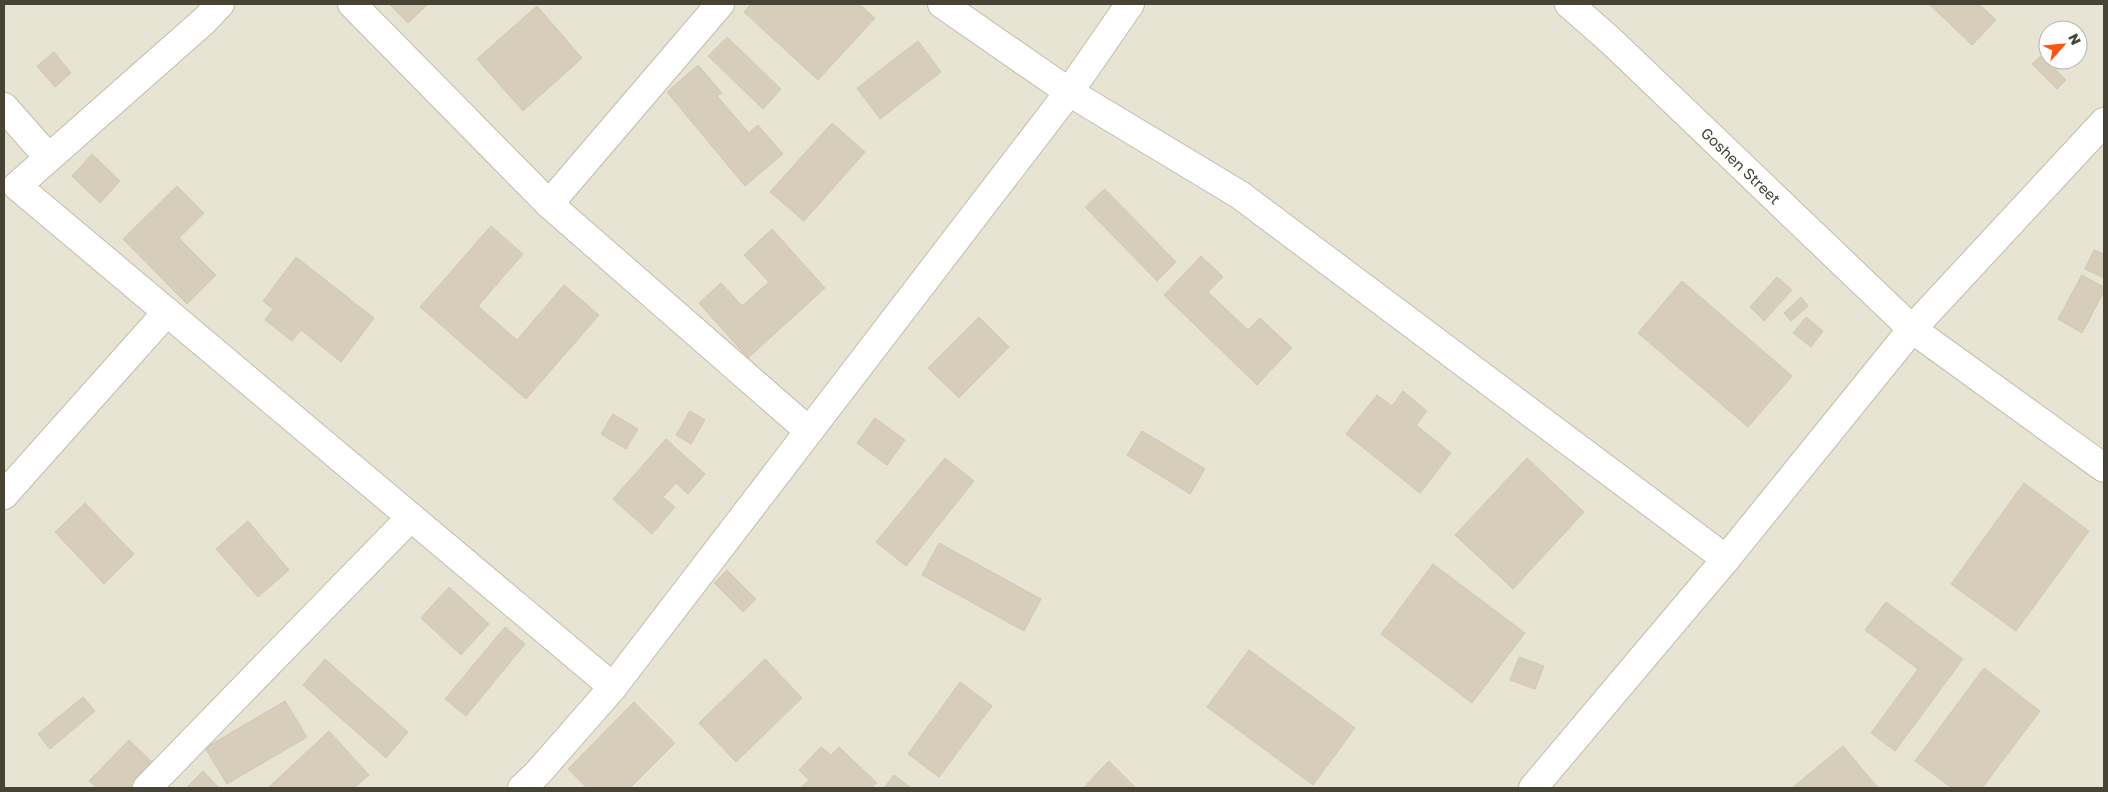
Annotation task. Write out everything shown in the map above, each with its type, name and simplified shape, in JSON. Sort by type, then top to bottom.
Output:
[{"type":"street","points":[[220,4],[204,21],[10,191],[167,312],[613,687]]},
{"type":"street","points":[[352,4],[549,204],[809,431]]},
{"type":"street","points":[[549,204],[720,4]]},
{"type":"street","points":[[942,4],[1069,92],[1240,195],[1726,559]]},
{"type":"street","points":[[522,788],[537,774],[613,687],[1069,92],[1130,4]]},
{"type":"street","name":"Goshen Street","points":[[1568,4],[1610,40],[1912,329],[2104,468]]},
{"type":"street","points":[[4,107],[48,157]]},
{"type":"street","points":[[1533,788],[1726,559],[1912,329],[2104,122]]},
{"type":"street","points":[[4,495],[167,312]]},
{"type":"street","points":[[147,788],[411,516]]},
{"type":"shaded area","points":[[4,4],[2104,4],[2104,788],[4,788]]},
{"type":"building","points":[[389,4],[428,4],[408,23]]},
{"type":"building","points":[[751,4],[859,4],[875,18],[818,80],[744,12]]},
{"type":"building","points":[[1929,4],[1979,4],[1996,20],[1972,45]]},
{"type":"building","points":[[537,6],[582,58],[523,111],[477,59]]},
{"type":"building","points":[[727,37],[781,89],[763,109],[708,56]]},
{"type":"building","points":[[918,41],[941,72],[880,119],[857,88]]},
{"type":"building","points":[[54,52],[71,73],[55,87],[37,66]]},
{"type":"building","points":[[2038,59],[2038,70],[2032,64]]},
{"type":"building","points":[[698,65],[722,93],[717,96],[749,133],[758,125],[783,154],[745,186],[667,92]]},
{"type":"building","points":[[2038,70],[2056,70],[2066,80],[2057,89]]},
{"type":"building","points":[[832,123],[865,152],[804,221],[770,192]]},
{"type":"building","points":[[92,154],[120,181],[100,203],[72,176]]},
{"type":"building","points":[[177,186],[204,213],[179,238],[216,275],[187,304],[123,239]]},
{"type":"building","points":[[1105,189],[1176,262],[1157,281],[1085,207]]},
{"type":"building","points":[[491,226],[523,254],[478,306],[517,340],[564,285],[599,315],[526,399],[420,307]]},
{"type":"building","points":[[772,229],[825,288],[748,358],[699,303],[721,283],[742,306],[769,282],[744,255]]},
{"type":"building","points":[[2094,250],[2104,254],[2104,278],[2085,269]]},
{"type":"building","points":[[1201,256],[1223,277],[1208,292],[1248,330],[1260,318],[1292,348],[1257,385],[1164,295]]},
{"type":"building","points":[[296,257],[374,318],[341,362],[301,330],[292,341],[265,320],[273,309],[263,301]]},
{"type":"building","points":[[2082,275],[2104,287],[2104,291],[2082,333],[2058,319]]},
{"type":"building","points":[[1777,277],[1792,290],[1764,321],[1750,307]]},
{"type":"building","points":[[1682,281],[1792,376],[1748,427],[1638,333]]},
{"type":"building","points":[[1801,297],[1808,306],[1791,321],[1784,313]]},
{"type":"building","points":[[979,317],[1009,347],[959,398],[928,368]]},
{"type":"building","points":[[1806,317],[1823,331],[1811,347],[1793,333]]},
{"type":"building","points":[[1403,391],[1427,411],[1416,425],[1451,453],[1420,493],[1346,434],[1377,395],[1392,406]]},
{"type":"building","points":[[690,411],[705,420],[691,444],[676,435]]},
{"type":"building","points":[[613,414],[638,429],[626,449],[601,434]]},
{"type":"building","points":[[875,418],[905,440],[887,465],[857,443]]},
{"type":"building","points":[[1142,431],[1205,469],[1190,494],[1127,455]]},
{"type":"building","points":[[666,439],[705,474],[688,494],[676,483],[663,497],[675,507],[652,534],[613,499]]},
{"type":"building","points":[[945,458],[974,481],[906,566],[876,542]]},
{"type":"building","points":[[1527,458],[1584,512],[1513,589],[1455,535]]},
{"type":"building","points":[[2024,483],[2089,531],[2016,631],[1951,584]]},
{"type":"building","points":[[85,503],[134,554],[104,584],[55,532]]},
{"type":"building","points":[[248,521],[289,570],[258,597],[216,549]]},
{"type":"building","points":[[939,543],[1041,599],[1024,631],[922,575]]},
{"type":"building","points":[[1433,564],[1525,633],[1472,703],[1381,634]]},
{"type":"building","points":[[727,570],[756,599],[743,612],[714,583]]},
{"type":"building","points":[[449,587],[489,624],[461,655],[421,618]]},
{"type":"building","points":[[1886,602],[1963,659],[1895,751],[1871,733],[1918,669],[1865,630]]},
{"type":"building","points":[[505,627],[525,644],[466,716],[445,699]]},
{"type":"building","points":[[1249,650],[1355,728],[1313,785],[1207,707]]},
{"type":"building","points":[[1519,657],[1544,666],[1535,689],[1510,680]]},
{"type":"building","points":[[325,659],[408,732],[386,758],[303,685]]},
{"type":"building","points":[[765,659],[802,698],[736,762],[699,723]]},
{"type":"building","points":[[1984,668],[2040,711],[1982,788],[1952,788],[1915,761]]},
{"type":"building","points":[[960,682],[992,706],[939,777],[908,754]]},
{"type":"building","points":[[83,697],[95,711],[50,749],[38,734]]},
{"type":"building","points":[[285,701],[307,737],[227,784],[205,748]]},
{"type":"building","points":[[634,702],[675,743],[630,788],[587,788],[568,769]]},
{"type":"building","points":[[329,731],[369,775],[354,788],[268,788]]},
{"type":"building","points":[[129,740],[155,765],[132,788],[97,788],[89,781]]},
{"type":"building","points":[[1843,746],[1878,788],[1792,788]]},
{"type":"building","points":[[821,747],[831,755],[839,747],[877,783],[872,788],[800,788],[809,780],[799,770]]},
{"type":"building","points":[[1109,761],[1136,788],[1083,788]]},
{"type":"building","points":[[203,771],[219,788],[186,788]]},
{"type":"building","points":[[894,775],[911,788],[884,788]]}]
